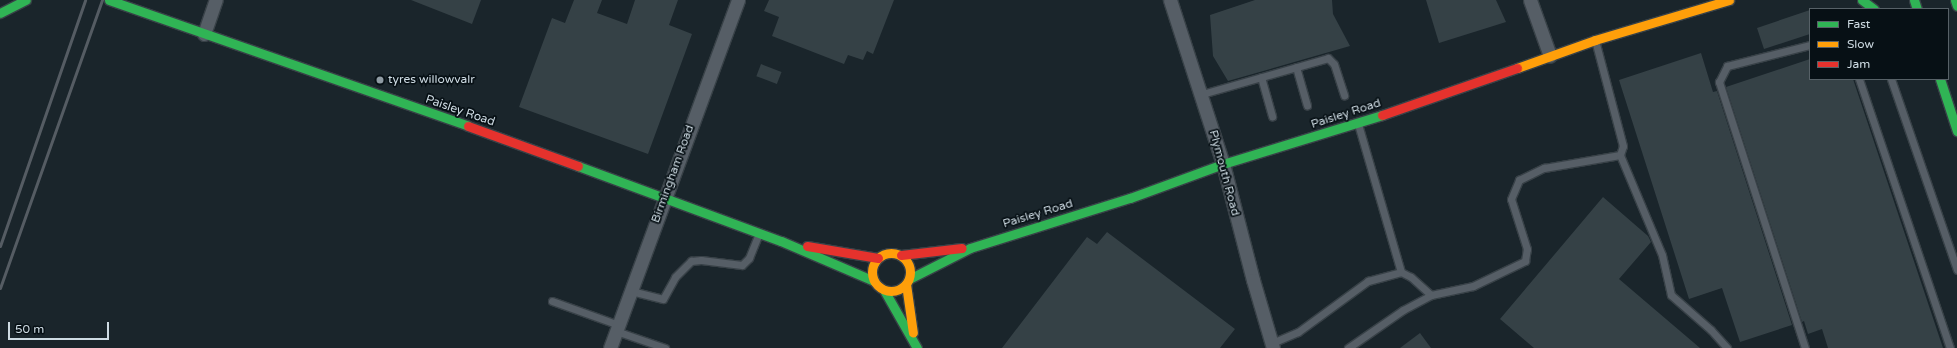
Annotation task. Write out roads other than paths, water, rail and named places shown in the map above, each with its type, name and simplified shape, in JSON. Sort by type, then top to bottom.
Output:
[{"type":"main road","points":[[0,13],[26,0]]},
{"type":"main road","name":"Paisley Road","points":[[109,0],[664,197],[781,241],[874,281]]},
{"type":"main road","name":"Paisley Road","points":[[908,282],[970,248],[1130,198],[1223,164],[1358,124],[1595,40],[1729,0]]},
{"type":"main road","points":[[1862,0],[1873,8]]},
{"type":"main road","points":[[1955,0],[1957,6]]},
{"type":"main road","points":[[1940,80],[1957,131]]},
{"type":"main road","name":"Paisley Road","points":[[781,241],[878,258]]},
{"type":"main road","name":"Paisley Road","points":[[901,255],[970,248]]},
{"type":"main road","points":[[891,252],[901,255],[909,263],[908,282],[916,346],[884,290],[874,281],[872,269],[878,258],[891,252]]},
{"type":"main road","points":[[884,290],[896,291],[908,282]]},
{"type":"street","points":[[204,34],[216,0]]},
{"type":"street","name":"Birmingham Road","points":[[610,348],[664,197],[738,0]]},
{"type":"street","name":"Plymouth Road","points":[[1170,0],[1202,94],[1223,164],[1272,345]]},
{"type":"street","points":[[1530,0],[1550,56]]},
{"type":"lane","points":[[1595,40],[1623,146],[1620,155],[1662,255],[1671,296],[1711,330],[1727,348]]},
{"type":"lane","points":[[1805,348],[1719,82],[1727,66],[1809,45]]},
{"type":"lane","points":[[1202,94],[1328,58],[1334,64],[1344,95]]},
{"type":"lane","points":[[1296,67],[1307,105]]},
{"type":"lane","points":[[1261,77],[1272,116]]},
{"type":"lane","points":[[1859,80],[1950,348]]},
{"type":"lane","points":[[1891,80],[1957,270]]},
{"type":"lane","points":[[1358,124],[1401,272]]},
{"type":"lane","points":[[1348,348],[1402,310],[1431,295],[1473,286],[1525,261],[1527,249],[1511,199],[1519,180],[1544,168],[1620,155]]},
{"type":"lane","points":[[631,291],[663,299],[675,277],[691,261],[701,260],[742,265],[749,258],[759,233]]},
{"type":"lane","points":[[1272,345],[1298,332],[1368,281],[1401,272],[1411,277],[1431,295]]},
{"type":"lane","points":[[552,301],[665,348]]},
{"type":"railway","points":[[0,246],[85,0]]},
{"type":"railway","points":[[0,288],[102,0]]},
{"type":"place","name":"tyres willowvalr","points":[[380,80]]}]
